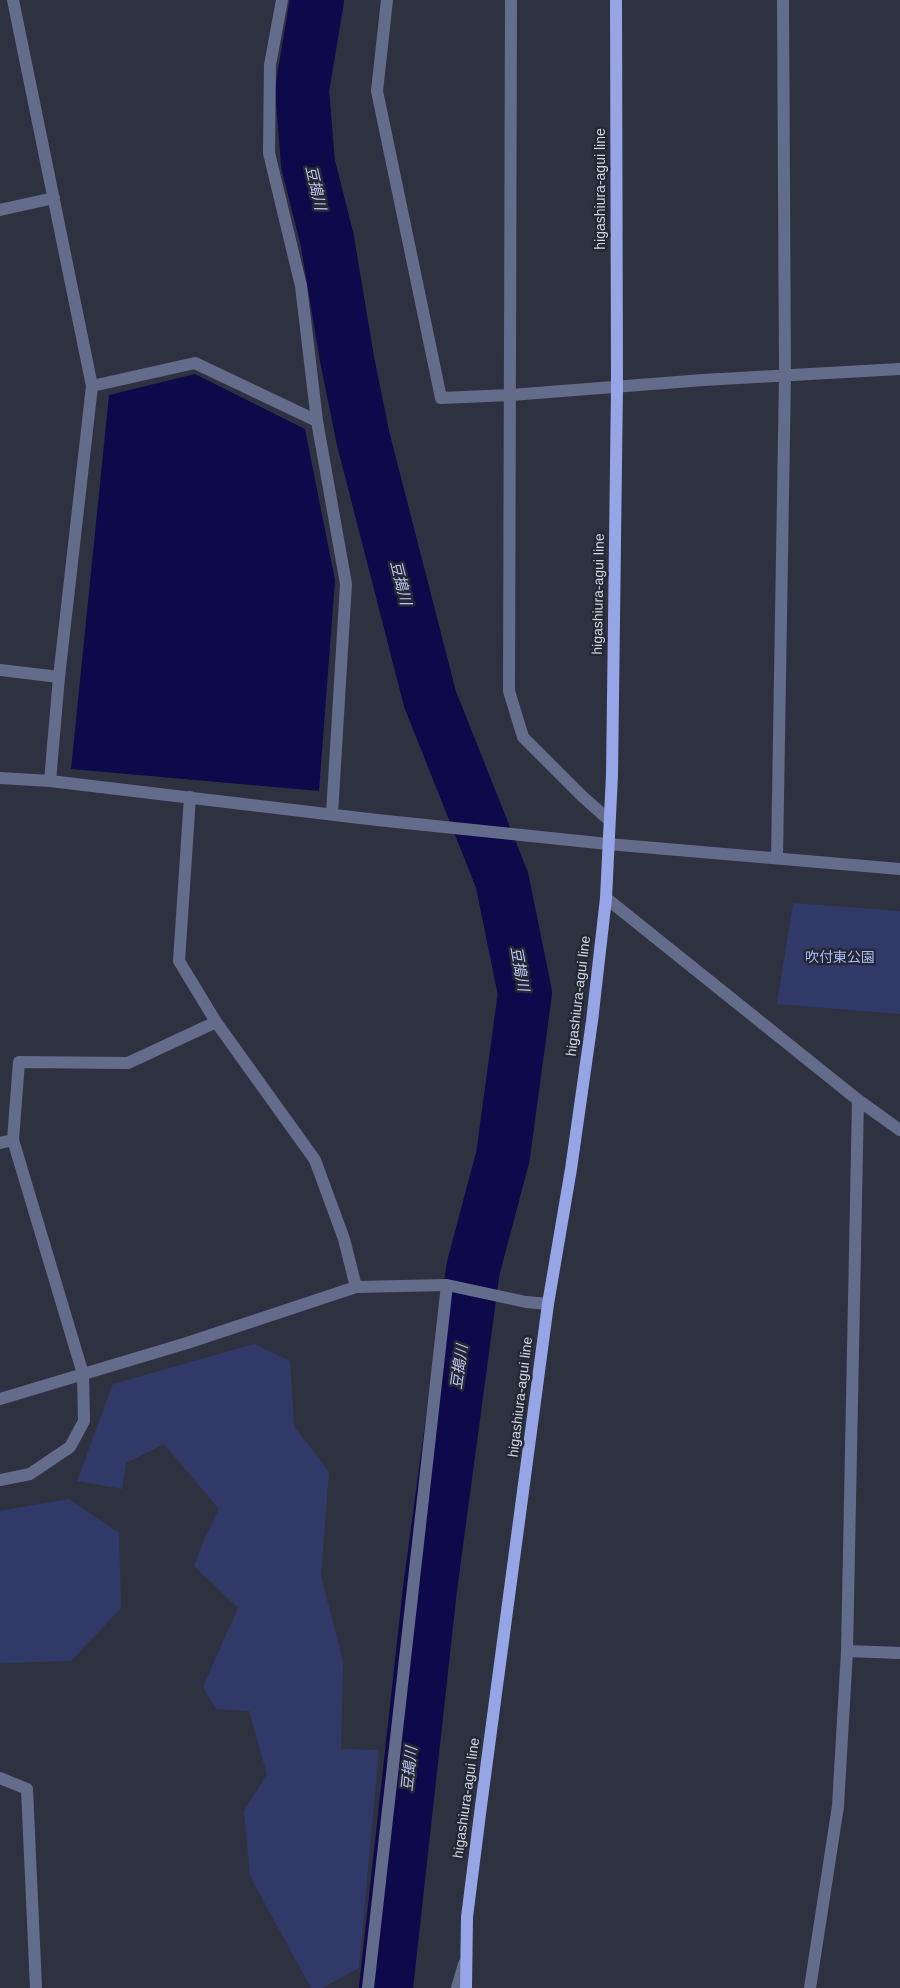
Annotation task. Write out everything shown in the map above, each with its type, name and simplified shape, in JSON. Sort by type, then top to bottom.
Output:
[{"type":"main road","name":"higashiura-agui line","points":[[466,1988],[467,1917],[548,1304],[568,1188],[606,898],[612,775],[617,387],[616,0]]},
{"type":"street","points":[[13,0],[92,386],[59,676],[50,781]]},
{"type":"street","points":[[282,0],[270,65],[269,153],[301,286],[317,421],[346,584],[332,814]]},
{"type":"street","points":[[387,0],[377,91],[441,398],[900,369]]},
{"type":"street","points":[[511,0],[509,692],[523,738],[609,820]]},
{"type":"street","points":[[777,858],[785,375],[783,0]]},
{"type":"street","points":[[0,210],[54,198]]},
{"type":"street","points":[[92,386],[195,363],[317,421]]},
{"type":"street","points":[[0,670],[59,676]]},
{"type":"street","points":[[0,778],[50,781],[377,820],[608,844],[900,868]]},
{"type":"street","points":[[190,797],[179,961],[216,1022],[315,1160],[344,1238],[356,1286]]},
{"type":"street","points":[[606,898],[858,1100],[900,1130]]},
{"type":"street","points":[[0,1480],[30,1474],[70,1447],[84,1421],[83,1374],[13,1140],[18,1062],[128,1063],[216,1022]]},
{"type":"street","points":[[810,1988],[838,1806],[847,1651],[858,1100]]},
{"type":"street","points":[[0,1144],[13,1140]]},
{"type":"street","points":[[368,1988],[447,1285]]},
{"type":"street","points":[[0,1399],[187,1343],[356,1286],[447,1285],[526,1302],[548,1304]]},
{"type":"street","points":[[847,1651],[900,1653]]},
{"type":"street","points":[[0,1778],[27,1790],[36,1988]]},
{"type":"street","points":[[458,1988],[467,1954]]},
{"type":"green space","name":"吹付東公園","points":[[793,903],[900,911],[900,1014],[777,1004]]},
{"type":"green space","points":[[254,1344],[290,1361],[294,1426],[329,1472],[321,1576],[343,1661],[341,1749],[379,1750],[359,1968],[322,1988],[311,1988],[250,1876],[244,1811],[267,1774],[249,1711],[216,1709],[203,1687],[238,1608],[194,1566],[219,1509],[164,1444],[126,1463],[122,1489],[77,1481],[113,1384]]},
{"type":"green space","points":[[69,1499],[119,1533],[121,1608],[71,1661],[0,1663],[0,1511]]},
{"type":"shaded area","points":[[195,374],[305,429],[335,580],[319,791],[71,769],[109,395]]},
{"type":"waterway","name":"豆搗川","points":[[317,0],[302,90],[308,164],[327,239],[347,359],[363,438],[430,699],[502,880],[525,993],[503,1156],[473,1269],[430,1589],[386,1988]]}]
